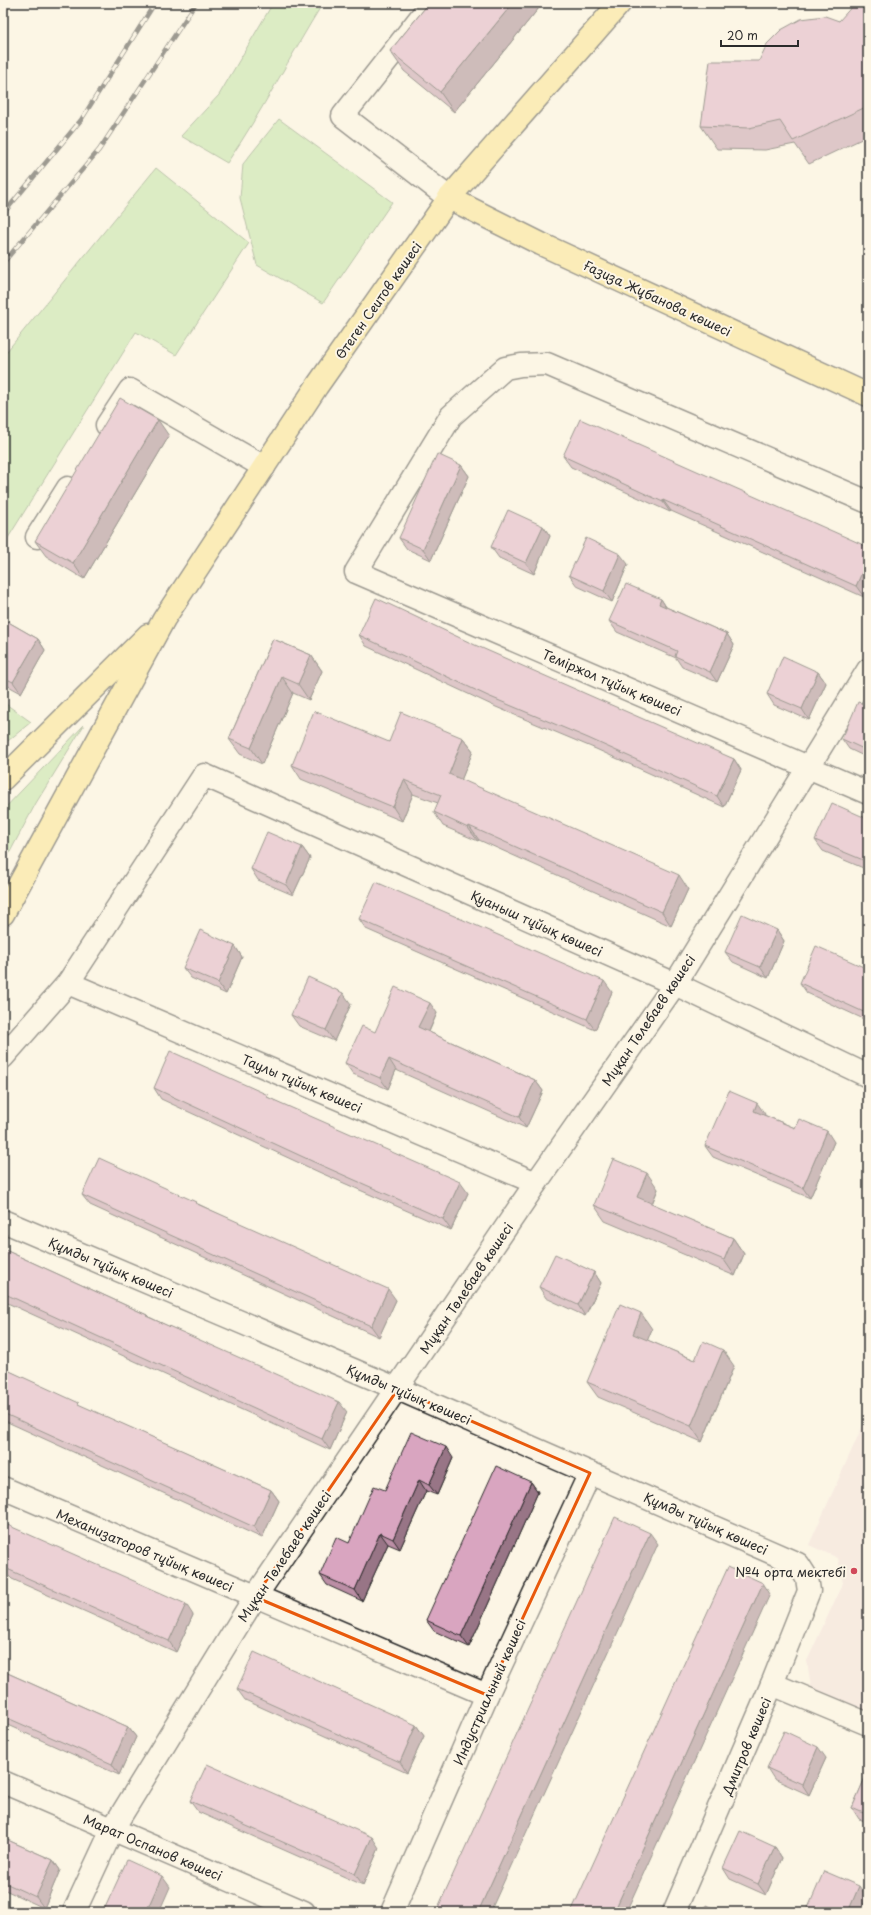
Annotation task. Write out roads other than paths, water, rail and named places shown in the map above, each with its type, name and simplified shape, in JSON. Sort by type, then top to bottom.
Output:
[{"type":"main road","name":"Өтеген Сеитов көшесі","points":[[164,619],[317,386],[449,198],[620,3]]},
{"type":"main road","name":"Ғазиза Жұбанова көшесі","points":[[449,198],[541,244],[868,395]]},
{"type":"main road","points":[[3,779],[164,619]]},
{"type":"main road","points":[[3,914],[164,619]]},
{"type":"street","points":[[432,3],[343,116],[449,198]]},
{"type":"street","name":"Теміржол тұйық көшесі","points":[[868,502],[547,364],[521,365],[506,368],[451,416],[356,572],[868,793]]},
{"type":"street","points":[[96,443],[130,390],[264,467]]},
{"type":"street","points":[[37,537],[79,470]]},
{"type":"street","name":"Мұқан Төлебаев көшесі","points":[[74,1912],[112,1830],[255,1597],[398,1389],[536,1183],[675,984],[868,670]]},
{"type":"street","name":"Қуаныш тұйық көшесі","points":[[68,983],[204,775],[675,984],[868,1076]]},
{"type":"street","points":[[3,1057],[68,983]]},
{"type":"street","name":"Таулы тұйық көшесі","points":[[68,983],[536,1183]]},
{"type":"street","name":"Құмды тұйық көшесі","points":[[3,1221],[398,1389],[798,1564],[807,1578]]},
{"type":"street","name":"Индустриальный көшесі","points":[[392,1912],[487,1695],[590,1472]]},
{"type":"street","name":"Механизаторов тұйық көшесі","points":[[3,1488],[487,1695]]},
{"type":"street","name":"Дмитров көшесі","points":[[674,1912],[772,1684],[809,1591],[807,1578]]},
{"type":"street","points":[[772,1684],[868,1724]]},
{"type":"street","name":"Марат Оспанов көшесі","points":[[3,1782],[304,1912]]},
{"type":"railway","points":[[3,214],[81,120],[155,3]]},
{"type":"railway","points":[[3,263],[99,150],[196,3]]},
{"type":"place","name":"№4 орта мектебі","points":[[854,1571]]}]
